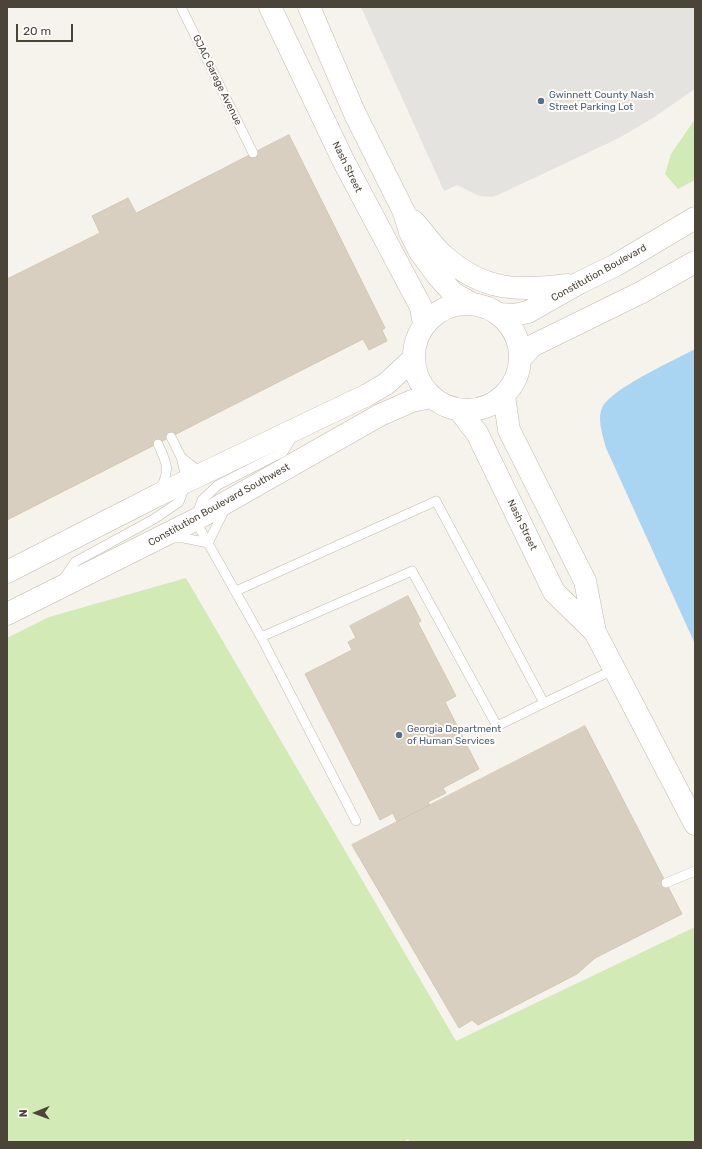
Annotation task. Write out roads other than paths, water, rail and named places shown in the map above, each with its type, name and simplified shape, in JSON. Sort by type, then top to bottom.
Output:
[{"type":"street","name":"Nash Street","points":[[270,7],[343,160],[421,307],[424,325]]},
{"type":"street","points":[[309,7],[355,114],[404,212],[413,239],[437,275],[453,293],[471,303]]},
{"type":"street","points":[[404,212],[422,230],[443,256],[462,270],[489,284],[516,289],[579,283]]},
{"type":"street","name":"Constitution Boulevard","points":[[500,314],[514,315],[528,312],[579,283],[616,265],[695,218]]},
{"type":"street","points":[[521,358],[532,346],[642,292],[695,262]]},
{"type":"street","points":[[471,303],[486,306],[500,314],[511,326],[518,341],[521,358],[519,372],[513,384],[504,396],[491,405],[481,408],[459,410],[444,406],[431,397],[423,387],[416,374],[413,359],[418,336],[424,325],[437,312],[453,305],[471,303]]},
{"type":"street","points":[[7,572],[186,481],[385,385],[413,359]]},
{"type":"street","name":"Nash Street","points":[[504,396],[509,430],[585,581],[595,632],[613,670],[695,824]]},
{"type":"street","name":"Constitution Boulevard Southwest","points":[[7,614],[196,520],[380,415],[412,401],[431,397]]},
{"type":"street","name":"Nash Street","points":[[459,410],[477,433],[554,592],[595,632]]},
{"type":"lane","name":"GJAC Garage Avenue","points":[[181,7],[253,153]]},
{"type":"lane","points":[[298,428],[283,452],[218,485],[202,500],[196,520],[261,637],[356,821]]},
{"type":"lane","points":[[55,590],[75,562],[154,520],[179,502],[186,481],[181,457],[171,437]]},
{"type":"lane","points":[[158,444],[166,462],[168,474],[158,495]]},
{"type":"lane","points":[[181,457],[196,469],[218,466]]},
{"type":"lane","points":[[208,543],[216,523],[229,501]]},
{"type":"lane","points":[[236,591],[436,501],[544,703]]},
{"type":"lane","points":[[158,539],[184,538],[208,543]]},
{"type":"lane","points":[[261,637],[412,571],[497,726],[613,670]]},
{"type":"lane","points":[[666,883],[695,870]]},
{"type":"water","points":[[695,349],[695,644],[606,448],[600,417],[602,408],[607,400],[617,392]]},
{"type":"place","name":"Gwinnett County Nash Street Parking Lot","points":[[541,101]]},
{"type":"place","name":"Georgia Department of Human Services","points":[[399,735]]}]
